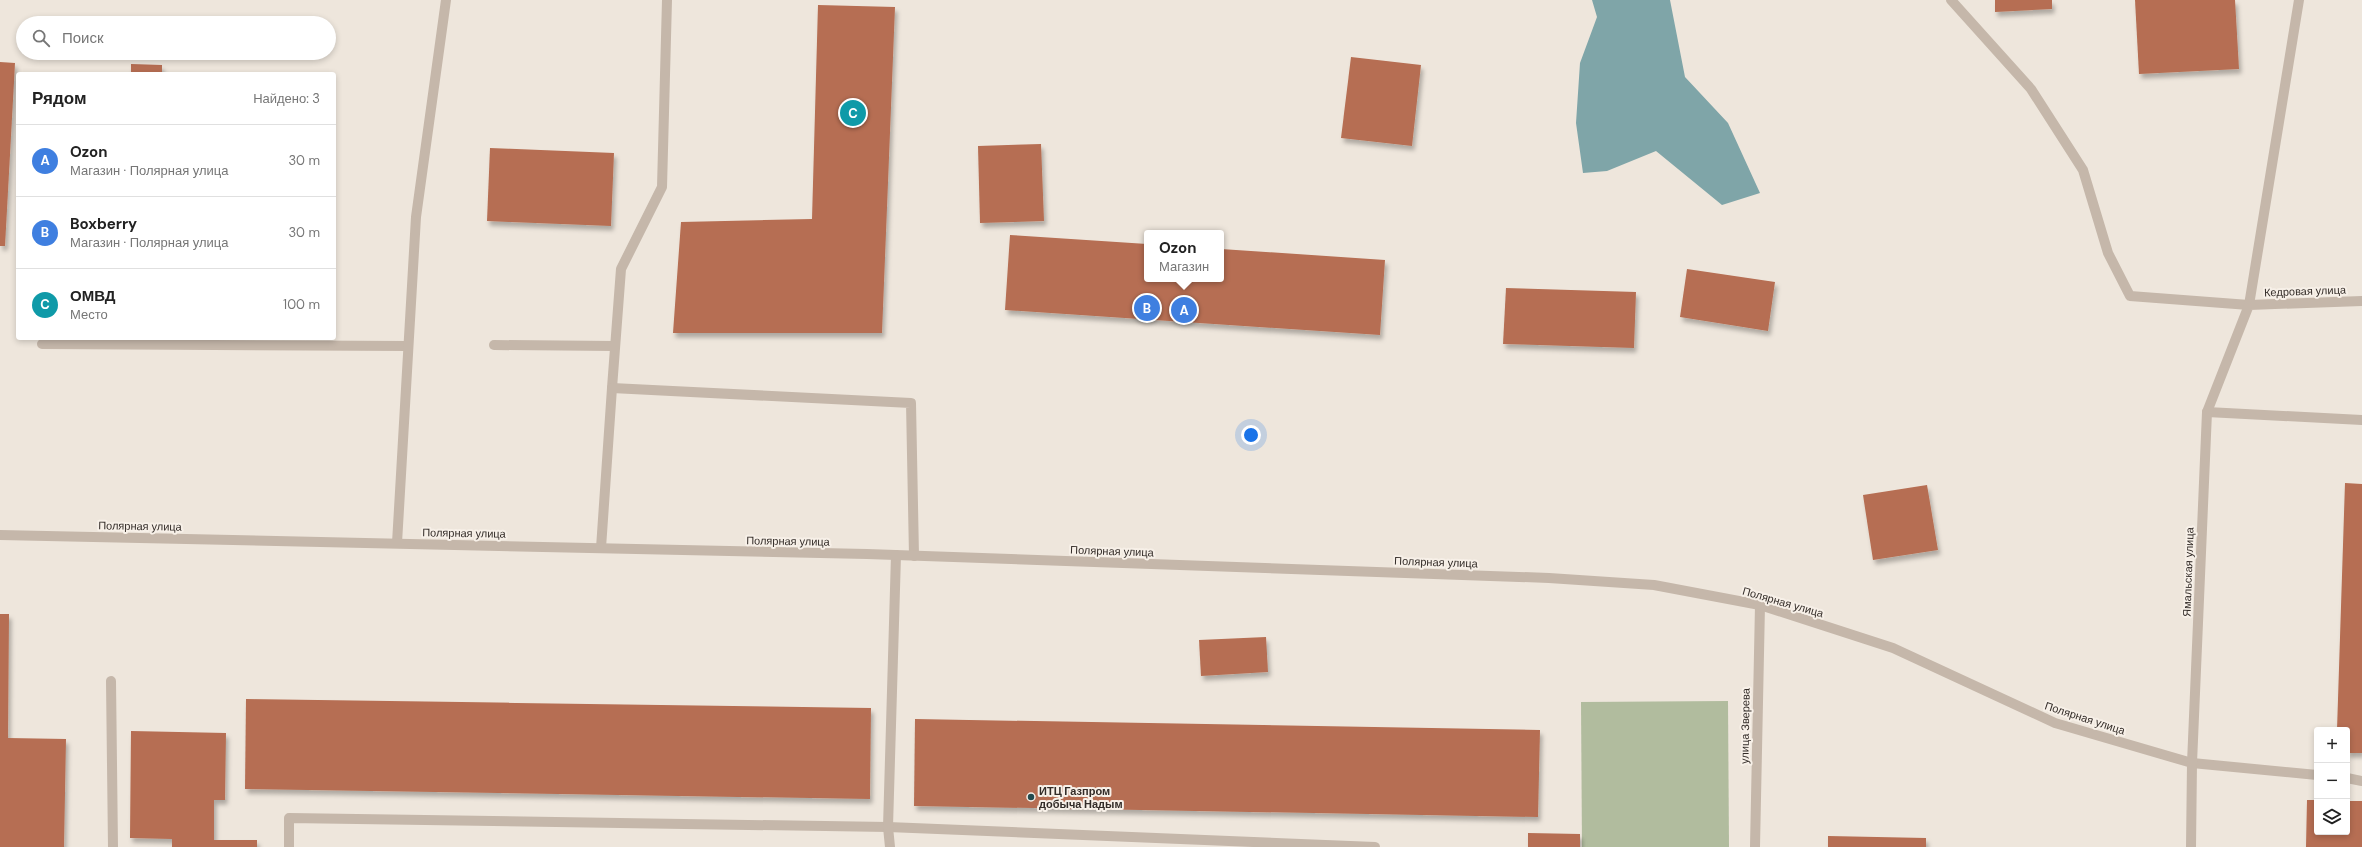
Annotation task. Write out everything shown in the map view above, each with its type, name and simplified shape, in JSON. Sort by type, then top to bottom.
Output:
[{"type":"street","points":[[397,543],[416,218],[446,0]]},
{"type":"street","points":[[601,548],[621,269],[662,187],[667,0]]},
{"type":"street","name":"Кедровая улица","points":[[1951,0],[2031,89],[2083,170],[2108,253],[2130,296],[2249,305],[2362,301]]},
{"type":"street","name":"Ямальская улица","points":[[2191,847],[2192,763],[2207,412],[2249,305],[2299,0]]},
{"type":"street","points":[[42,344],[408,346]]},
{"type":"street","points":[[494,345],[615,346]]},
{"type":"street","points":[[612,388],[911,403],[914,556]]},
{"type":"street","points":[[2207,412],[2362,420]]},
{"type":"street","name":"Полярная улица","points":[[0,535],[896,555],[1549,578],[1654,585],[1760,605],[1894,648],[2055,723],[2192,763],[2314,775]]},
{"type":"street","points":[[890,847],[888,827],[896,555]]},
{"type":"street","name":"улица Зверева","points":[[1755,847],[1760,605]]},
{"type":"street","points":[[111,681],[112,847]]},
{"type":"street","points":[[2350,779],[2362,781]]},
{"type":"street","points":[[289,847],[289,818],[888,827],[1375,847]]},
{"type":"green space","points":[[1728,701],[1729,847],[1582,847],[1581,702]]},
{"type":"water","points":[[1592,0],[1670,0],[1685,77],[1728,123],[1760,193],[1722,205],[1656,151],[1607,171],[1583,173],[1576,123],[1580,63],[1597,17]]},
{"type":"building","points":[[1995,0],[2052,0],[2052,9],[1995,12]]},
{"type":"building","points":[[2135,0],[2235,0],[2239,69],[2139,74]]},
{"type":"building","points":[[818,5],[895,7],[882,333],[673,333],[681,222],[812,219]]},
{"type":"building","points":[[1351,57],[1421,65],[1412,146],[1341,138]]},
{"type":"building","points":[[0,62],[15,63],[5,246],[0,246]]},
{"type":"building","points":[[131,64],[162,65],[162,72],[131,72]]},
{"type":"building","points":[[1041,144],[1044,221],[980,223],[978,146]]},
{"type":"building","points":[[490,148],[614,153],[611,226],[487,221]]},
{"type":"building","points":[[1010,235],[1144,244],[1144,282],[1224,282],[1224,249],[1385,260],[1380,335],[1005,310]]},
{"type":"building","points":[[1687,269],[1775,282],[1768,331],[1680,317]]},
{"type":"building","points":[[1506,288],[1636,292],[1634,348],[1503,344]]},
{"type":"building","points":[[2345,483],[2362,484],[2362,753],[2350,753],[2350,727],[2337,727]]},
{"type":"building","points":[[1927,485],[1938,550],[1873,560],[1863,495]]},
{"type":"building","points":[[0,614],[9,614],[8,738],[66,739],[64,847],[0,847]]},
{"type":"building","points":[[1266,637],[1268,672],[1201,676],[1199,640]]},
{"type":"building","points":[[246,699],[871,708],[870,799],[245,789]]},
{"type":"building","points":[[915,719],[1540,730],[1538,817],[914,806]]},
{"type":"building","points":[[131,731],[226,733],[225,800],[214,800],[214,840],[257,840],[257,847],[172,847],[172,839],[130,838]]},
{"type":"building","points":[[2307,800],[2314,800],[2314,835],[2350,835],[2350,801],[2362,801],[2362,847],[2306,847]]},
{"type":"building","points":[[1528,833],[1580,834],[1580,847],[1528,847]]},
{"type":"building","points":[[1828,836],[1926,838],[1926,847],[1828,847]]},
{"type":"place","name":"ОМВД","points":[[853,113]]},
{"type":"place","name":"Boxberry","points":[[1147,308]]},
{"type":"place","name":"Ozon","points":[[1184,310]]},
{"type":"place","name":"ИТЦ Газпром добыча Надым","points":[[1031,797]]}]
